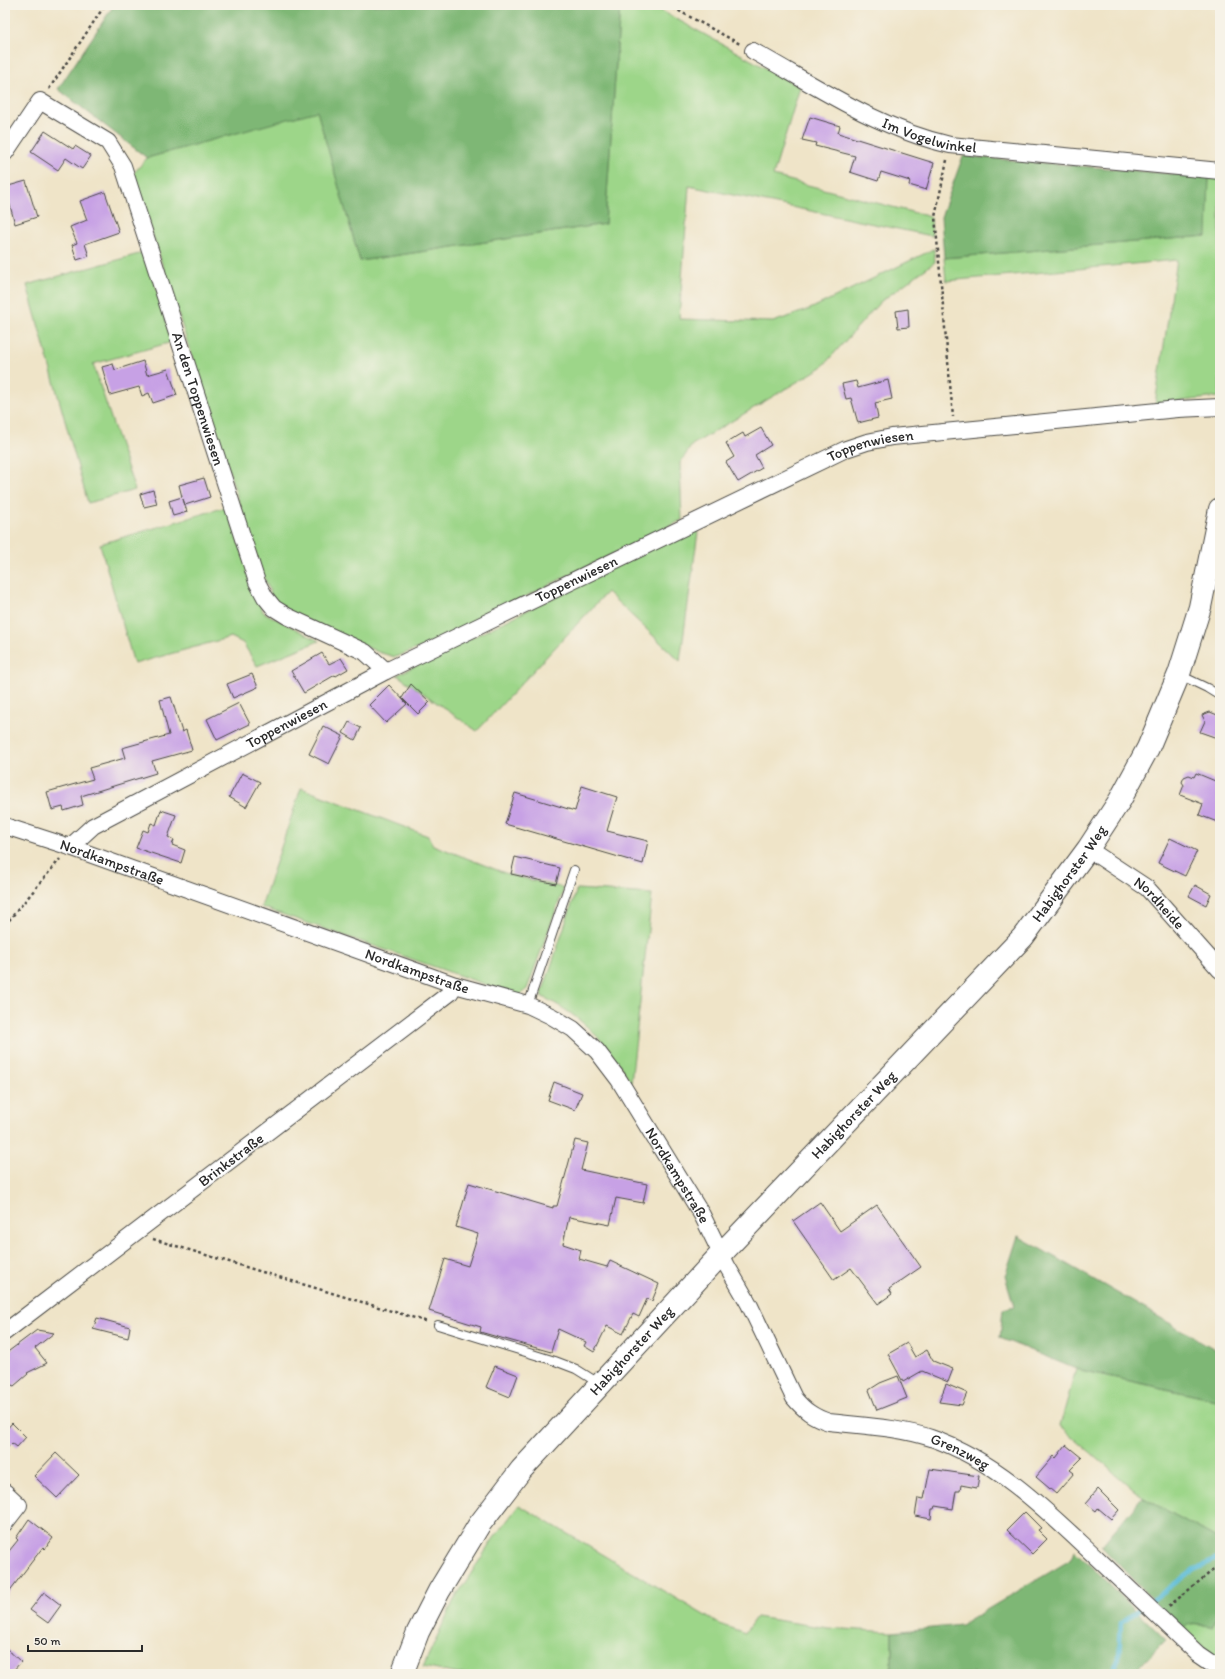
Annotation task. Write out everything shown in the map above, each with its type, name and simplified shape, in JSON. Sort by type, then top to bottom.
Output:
[{"type":"street","name":"Im Vogelwinkel","points":[[753,50],[890,127],[950,145],[1220,171]]},
{"type":"street","points":[[5,153],[40,101]]},
{"type":"street","name":"An den Toppenwiesen","points":[[40,101],[108,142],[123,166],[255,574],[265,597],[274,608],[287,616],[365,652],[386,671]]},
{"type":"street","name":"Toppenwiesen","points":[[70,847],[93,826],[386,671],[846,449],[867,442],[892,437],[1170,410],[1220,407]]},
{"type":"street","name":"Habighorster Weg","points":[[402,1674],[418,1632],[439,1591],[479,1525],[521,1470],[722,1253],[1023,937],[1088,849],[1120,800],[1148,748],[1179,674],[1200,607],[1220,509]]},
{"type":"street","name":"Nordkampstraße","points":[[5,826],[70,847],[455,985],[528,1005],[573,1029],[597,1051],[627,1093],[702,1215],[722,1253]]},
{"type":"street","name":"Nordheide","points":[[1088,849],[1147,888],[1220,970]]},
{"type":"street","name":"Brinkstraße","points":[[5,1332],[450,993],[455,985]]},
{"type":"street","name":"Grenzweg","points":[[722,1253],[750,1304],[794,1398],[805,1411],[817,1418],[829,1422],[907,1431],[932,1438],[967,1454],[991,1468],[1047,1511],[1198,1654],[1220,1669]]},
{"type":"street","points":[[5,1492],[19,1505],[5,1523]]},
{"type":"lane","points":[[1179,674],[1208,688],[1220,696]]},
{"type":"lane","points":[[528,1005],[574,870]]},
{"type":"lane","points":[[438,1325],[555,1361],[576,1369],[600,1384]]},
{"type":"path","points":[[40,101],[105,5]]},
{"type":"path","points":[[668,5],[753,50]]},
{"type":"path","points":[[950,145],[935,217],[954,431]]},
{"type":"path","points":[[5,925],[70,847]]},
{"type":"path","points":[[135,1233],[438,1325]]},
{"type":"path","points":[[1158,1616],[1212,1571],[1220,1568]]},
{"type":"green space","points":[[114,5],[620,5],[605,224],[360,261],[317,111],[147,158],[58,89]]},
{"type":"green space","points":[[620,5],[651,5],[800,87],[773,176],[931,217],[932,236],[689,186],[679,319],[773,322],[810,309],[934,249],[935,262],[880,302],[822,367],[692,445],[680,463],[682,520],[422,647],[395,657],[378,652],[289,612],[272,597],[261,570],[133,174],[147,158],[317,110],[360,261],[605,224]]},
{"type":"green space","points":[[963,156],[1209,177],[1207,236],[944,258],[941,217]]},
{"type":"green space","points":[[1209,177],[1220,179],[1220,396],[1218,397],[1155,404],[1177,260],[946,281],[944,258],[1206,236]]},
{"type":"green space","points":[[146,252],[172,342],[93,364],[135,490],[88,503],[27,285]]},
{"type":"green space","points":[[226,507],[263,612],[319,641],[257,666],[243,643],[231,637],[134,664],[100,544]]},
{"type":"green space","points":[[699,525],[680,661],[607,592],[477,731],[397,675]]},
{"type":"green space","points":[[301,788],[428,836],[433,845],[510,875],[564,888],[527,989],[519,996],[261,907]]},
{"type":"green space","points":[[577,889],[652,894],[631,1083],[613,1055],[593,1032],[569,1012],[541,996]]},
{"type":"green space","points":[[1018,1236],[1220,1352],[1220,1401],[1076,1369],[1000,1338],[1003,1309],[1014,1306],[1005,1276]]},
{"type":"green space","points":[[1076,1369],[1220,1401],[1220,1540],[1142,1497],[1060,1426]]},
{"type":"green space","points":[[1142,1497],[1220,1540],[1220,1611],[1212,1626],[1189,1624],[1181,1630],[1101,1546]]},
{"type":"green space","points":[[519,1505],[719,1624],[745,1633],[756,1617],[828,1628],[892,1632],[892,1674],[458,1674],[423,1667],[455,1598],[494,1538]]},
{"type":"green space","points":[[1075,1551],[1166,1640],[1132,1674],[892,1674],[892,1632],[961,1625],[1072,1559]]},
{"type":"green space","points":[[1220,1611],[1220,1660],[1181,1630],[1189,1624],[1212,1626]]},
{"type":"building","points":[[810,117],[840,126],[838,133],[934,163],[926,190],[909,185],[910,181],[881,172],[878,181],[850,172],[855,156],[815,146],[816,143],[802,140]]},
{"type":"building","points":[[45,131],[73,149],[75,146],[91,156],[82,169],[66,158],[58,170],[31,152]]},
{"type":"building","points":[[26,181],[37,217],[15,224],[5,187]]},
{"type":"building","points":[[105,192],[119,232],[85,244],[89,256],[77,260],[72,245],[77,243],[70,227],[87,220],[80,201]]},
{"type":"building","points":[[908,309],[909,327],[898,328],[896,311]]},
{"type":"building","points":[[143,361],[147,375],[168,369],[177,395],[153,403],[149,393],[142,396],[139,387],[110,395],[102,367],[113,364],[115,370]]},
{"type":"building","points":[[888,380],[892,399],[875,403],[878,418],[858,423],[851,398],[846,399],[842,384],[856,381],[858,388]]},
{"type":"building","points":[[761,428],[771,445],[755,455],[762,468],[738,482],[726,462],[734,457],[726,443],[743,433],[745,437]]},
{"type":"building","points":[[204,478],[210,497],[185,505],[183,499],[187,512],[173,516],[169,501],[182,497],[179,485]]},
{"type":"building","points":[[153,490],[157,504],[144,507],[140,494]]},
{"type":"building","points":[[322,653],[329,664],[341,658],[348,669],[304,693],[291,671]]},
{"type":"building","points":[[252,674],[258,687],[233,698],[227,684]]},
{"type":"building","points":[[411,684],[430,702],[418,714],[402,698]]},
{"type":"building","points":[[389,685],[407,704],[386,723],[369,705]]},
{"type":"building","points":[[171,697],[182,732],[186,730],[192,750],[152,761],[156,773],[81,796],[83,805],[64,811],[63,807],[52,810],[47,792],[93,779],[89,768],[125,758],[122,748],[169,735],[160,700]]},
{"type":"building","points":[[239,703],[250,724],[217,740],[207,719]]},
{"type":"building","points":[[1210,712],[1220,716],[1220,739],[1200,732],[1205,721],[1202,715]]},
{"type":"building","points":[[349,722],[361,728],[355,740],[343,733]]},
{"type":"building","points":[[323,726],[343,736],[329,764],[309,754]]},
{"type":"building","points":[[242,773],[260,782],[246,807],[229,797]]},
{"type":"building","points":[[1196,773],[1220,783],[1220,823],[1199,815],[1203,804],[1180,795],[1184,785],[1182,782],[1184,777],[1189,775],[1194,777]]},
{"type":"building","points":[[582,786],[617,797],[607,831],[648,841],[643,864],[505,824],[515,793],[575,811]]},
{"type":"building","points":[[161,810],[176,815],[168,837],[174,840],[172,845],[185,850],[181,863],[136,848],[143,830],[148,832],[151,823],[156,825]]},
{"type":"building","points":[[1170,838],[1197,851],[1185,876],[1158,863]]},
{"type":"building","points":[[515,857],[560,868],[556,884],[511,874]]},
{"type":"building","points":[[1195,885],[1211,894],[1206,905],[1189,896]]},
{"type":"building","points":[[554,1082],[582,1093],[575,1110],[548,1100]]},
{"type":"building","points":[[575,1140],[588,1143],[581,1170],[647,1184],[643,1203],[616,1198],[610,1225],[569,1217],[563,1244],[581,1250],[579,1259],[607,1267],[610,1261],[659,1284],[652,1301],[647,1299],[639,1317],[633,1314],[623,1334],[607,1326],[594,1352],[584,1346],[586,1342],[558,1329],[551,1352],[480,1332],[481,1327],[429,1311],[445,1259],[468,1266],[478,1234],[456,1227],[469,1183],[553,1208],[553,1206],[557,1206]]},
{"type":"building","points":[[820,1202],[840,1231],[877,1205],[921,1267],[889,1289],[892,1294],[878,1304],[851,1268],[834,1280],[793,1221]]},
{"type":"building","points":[[97,1318],[130,1327],[128,1338],[93,1329]]},
{"type":"building","points":[[37,1330],[54,1333],[35,1348],[47,1363],[27,1373],[28,1374],[14,1386],[5,1382],[5,1354]]},
{"type":"building","points":[[907,1343],[915,1357],[927,1350],[933,1361],[953,1369],[948,1382],[922,1371],[903,1382],[888,1354]]},
{"type":"building","points":[[495,1366],[518,1375],[510,1397],[486,1387]]},
{"type":"building","points":[[898,1376],[907,1398],[877,1410],[869,1390],[880,1383]]},
{"type":"building","points":[[946,1384],[967,1393],[962,1405],[939,1402]]},
{"type":"building","points":[[12,1423],[26,1437],[17,1447],[12,1443],[5,1450],[5,1431]]},
{"type":"building","points":[[1066,1445],[1082,1458],[1070,1470],[1074,1473],[1056,1494],[1036,1477],[1054,1456],[1056,1458]]},
{"type":"building","points":[[56,1453],[79,1475],[57,1498],[34,1476]]},
{"type":"building","points":[[930,1469],[979,1476],[977,1488],[961,1485],[960,1491],[956,1491],[953,1509],[935,1506],[934,1509],[932,1509],[931,1519],[915,1516],[918,1498],[924,1499]]},
{"type":"building","points":[[1098,1489],[1119,1510],[1111,1519],[1098,1508],[1096,1511],[1086,1503]]},
{"type":"building","points":[[1025,1512],[1041,1528],[1038,1530],[1047,1539],[1032,1554],[1007,1530]]},
{"type":"building","points":[[29,1519],[53,1538],[45,1549],[43,1547],[5,1597],[5,1556],[18,1540],[16,1538]]},
{"type":"building","points":[[44,1592],[61,1605],[48,1623],[30,1610]]},
{"type":"building","points":[[5,1647],[21,1662],[10,1674],[5,1674]]},
{"type":"waterway","points":[[1150,1602],[1194,1569],[1220,1558]]},
{"type":"waterway","points":[[1110,1674],[1119,1658],[1121,1623],[1142,1607]]}]
